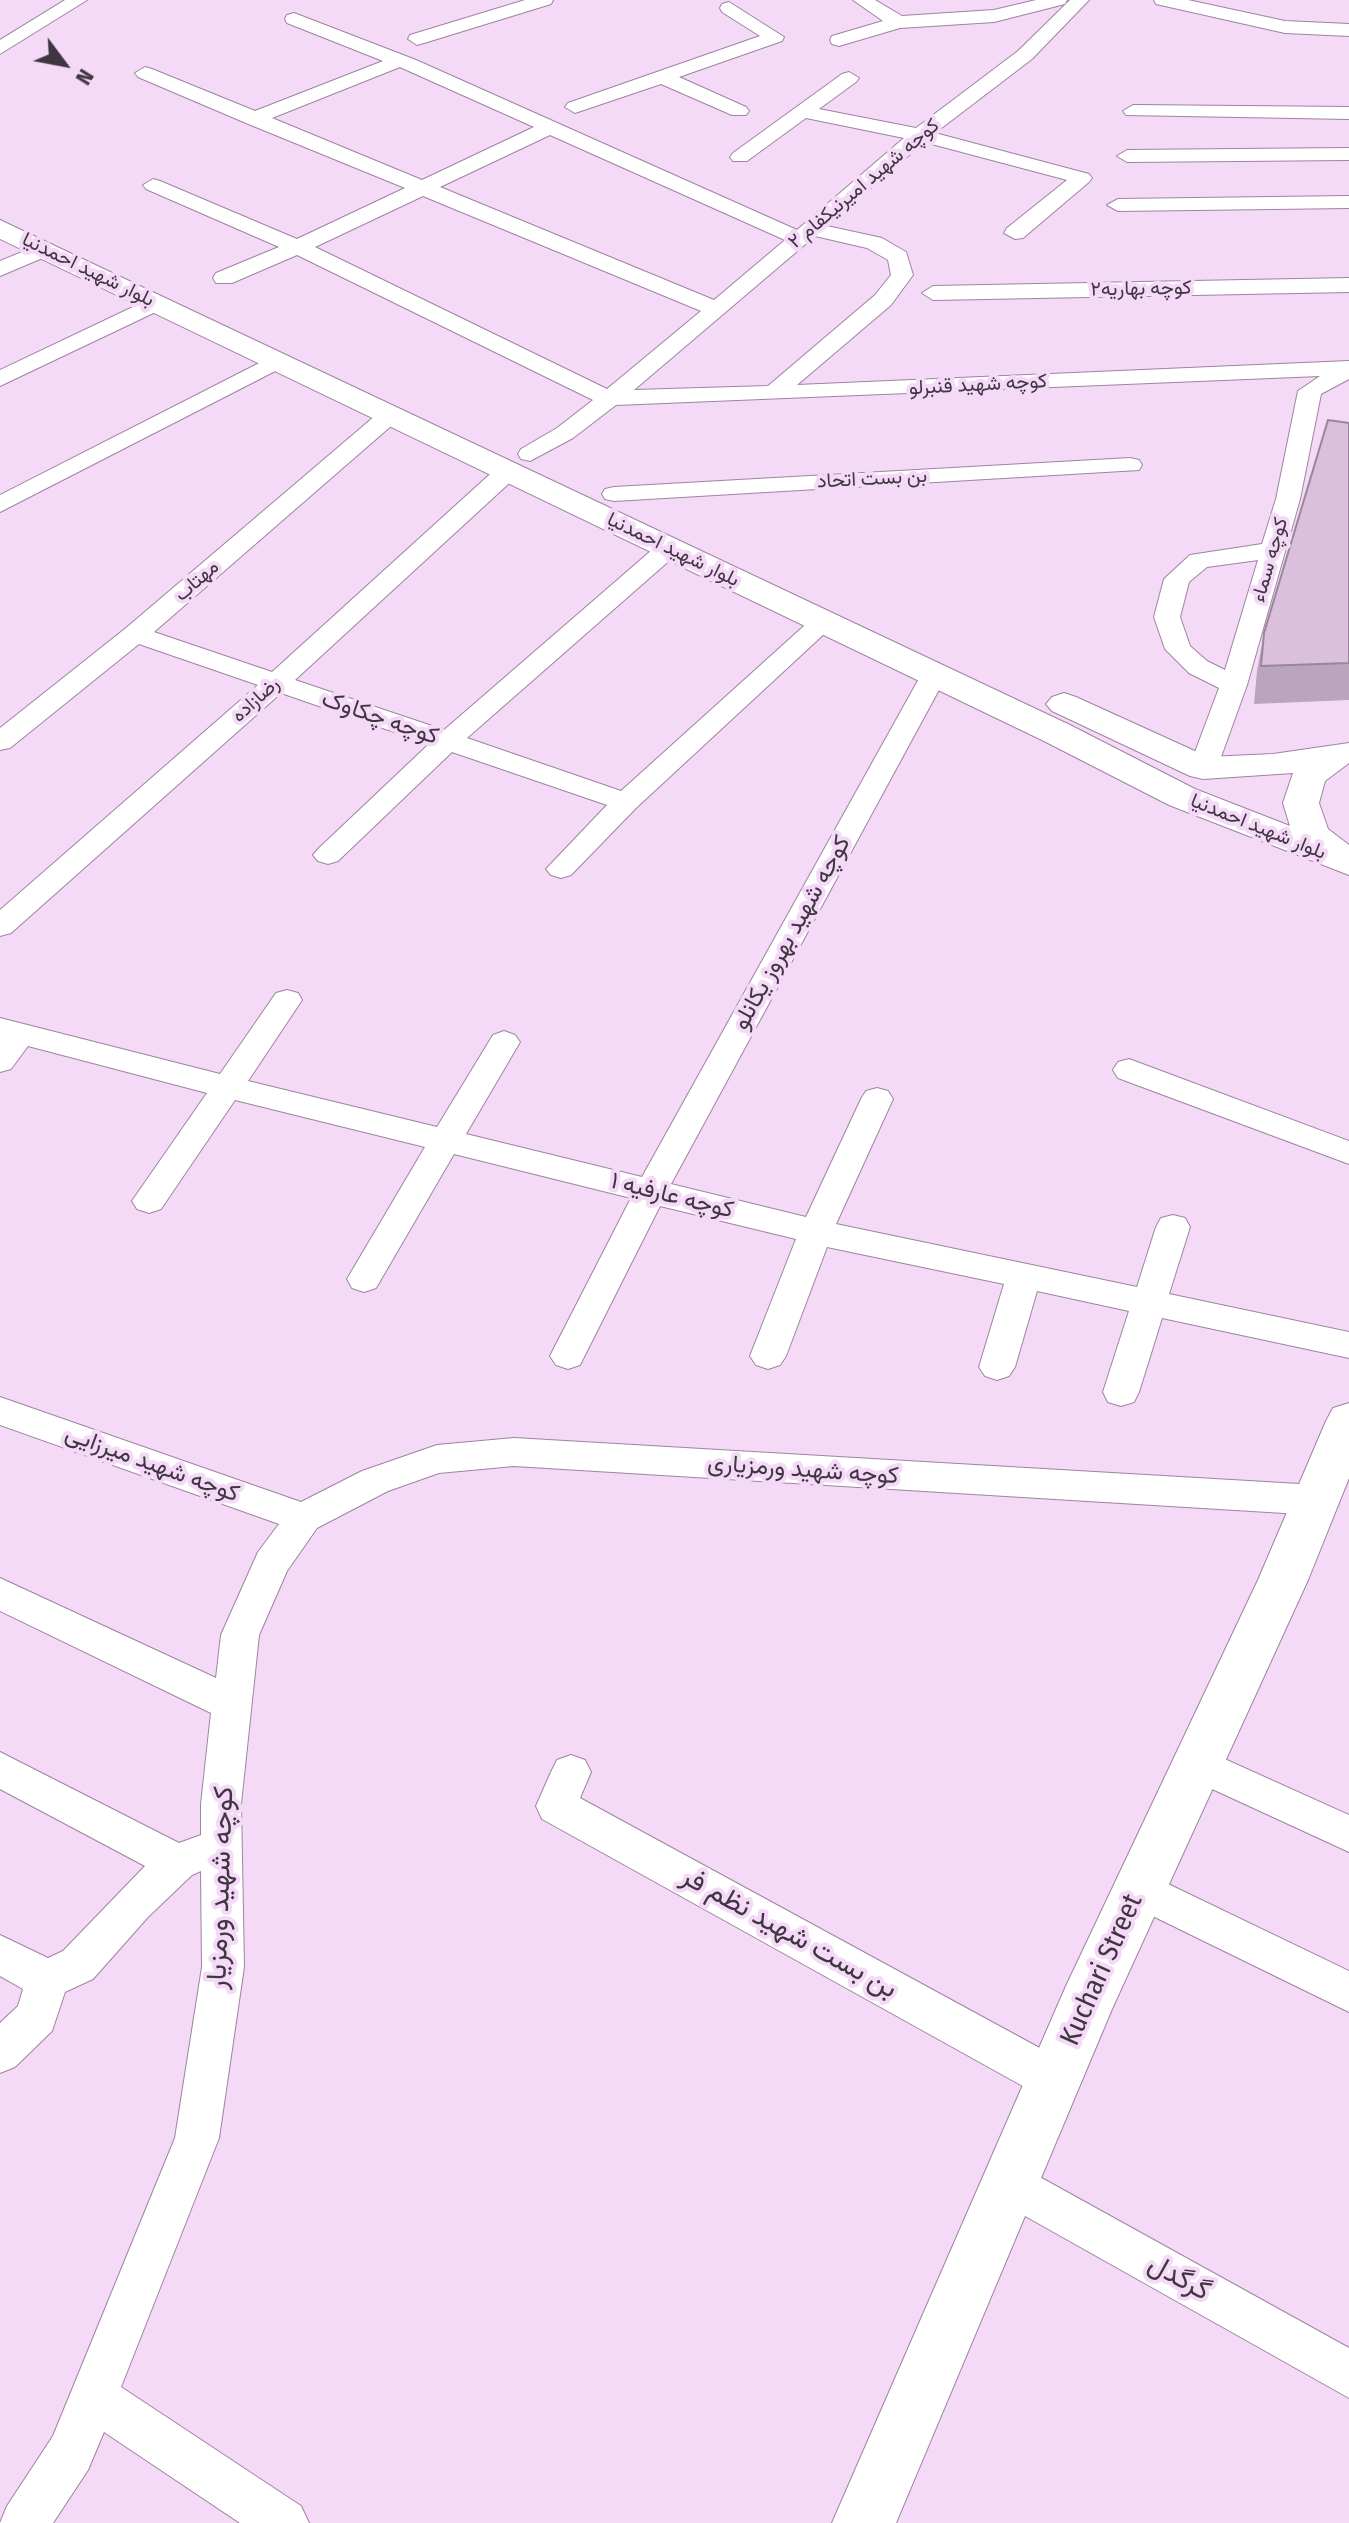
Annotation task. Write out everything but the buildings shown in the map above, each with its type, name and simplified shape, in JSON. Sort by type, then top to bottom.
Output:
[{"type":"main road","name":"بلوار شهید احمدنیا","points":[[0,207],[519,463],[669,548],[1182,797],[1349,862]]},
{"type":"main road","name":"بلوار شهید احمدنیا","points":[[0,228],[390,415],[614,494],[1203,768],[1273,765],[1342,754]]},
{"type":"main road","points":[[1342,754],[1308,777],[1301,803],[1311,834],[1328,850],[1349,862]]},
{"type":"main road","points":[[1182,797],[1220,803],[1232,797],[1234,790],[1228,780],[1203,768]]},
{"type":"main road","name":"Kuchari Street","points":[[864,2523],[1053,2079],[1283,1580],[1349,1421]]},
{"type":"street","points":[[0,48],[78,0]]},
{"type":"street","points":[[575,107],[775,37],[729,8],[755,0]]},
{"type":"street","points":[[862,0],[898,22]]},
{"type":"street","points":[[973,0],[994,16]]},
{"type":"street","points":[[839,40],[898,22],[994,16],[1058,0]]},
{"type":"street","name":"کوچه شهید امیرنیکفام ۲","points":[[608,398],[648,368],[920,135],[1025,55],[1080,0]]},
{"type":"street","points":[[1163,0],[1285,27],[1349,30]]},
{"type":"street","points":[[417,39],[535,1]]},
{"type":"street","points":[[294,19],[804,233],[874,243],[898,257],[902,275],[883,300],[774,393]]},
{"type":"street","points":[[253,119],[399,61]]},
{"type":"street","points":[[145,73],[715,309]]},
{"type":"street","points":[[662,77],[739,111]]},
{"type":"street","points":[[740,157],[849,78]]},
{"type":"street","points":[[1133,111],[1349,113]]},
{"type":"street","points":[[805,112],[920,135],[1082,178],[1015,233]]},
{"type":"street","points":[[224,278],[422,190],[550,127]]},
{"type":"street","points":[[1127,156],[1349,154]]},
{"type":"street","points":[[153,185],[296,248],[608,398]]},
{"type":"street","points":[[1118,205],[1349,202]]},
{"type":"street","points":[[0,269],[44,249]]},
{"type":"street","name":"کوچه بهاریه۲","points":[[933,293],[1349,285]]},
{"type":"street","points":[[0,379],[156,303]]},
{"type":"street","points":[[0,505],[277,361]]},
{"type":"street","name":"کوچه شهید قنبرلو","points":[[608,398],[1349,369]]},
{"type":"street","name":"کوچه سماء","points":[[1203,768],[1234,685],[1288,499],[1310,391],[1349,369]]},
{"type":"street","name":"رضازاده","points":[[0,926],[276,683],[519,463],[565,433],[608,398]]},
{"type":"street","name":"مهتاب","points":[[0,742],[135,634],[390,415]]},
{"type":"street","name":"بن بست اتحاد","points":[[614,494],[1130,465]]},
{"type":"street","points":[[328,855],[448,741],[669,548]]},
{"type":"street","points":[[1234,685],[1198,667],[1178,649],[1167,617],[1177,579],[1199,560],[1272,550]]},
{"type":"street","points":[[561,869],[626,802],[824,622]]},
{"type":"street","name":"کوچه چکاوک","points":[[135,634],[626,802]]},
{"type":"street","name":"کوچه شهید بهروز یکانلو","points":[[568,1356],[651,1191],[934,675]]},
{"type":"street","points":[[149,1201],[287,1000]]},
{"type":"street","name":"کوچه عارفیه ۱","points":[[6,1041],[227,1087],[816,1232],[1349,1345]]},
{"type":"street","points":[[364,1279],[504,1042]]},
{"type":"street","points":[[1129,1070],[1349,1153]]},
{"type":"street","points":[[768,1356],[816,1232],[877,1099]]},
{"type":"street","points":[[1121,1392],[1173,1227]]},
{"type":"street","points":[[997,1367],[1024,1276]]},
{"type":"street","name":"کوچه شهید میرزایی","points":[[0,1411],[304,1518]]},
{"type":"street","name":"کوچه شهید ورمزیاری","points":[[304,1518],[375,1481],[437,1459],[514,1452],[1317,1500]]},
{"type":"street","name":"کوچه شهید ورمزیار","points":[[24,2523],[71,2453],[197,2138],[223,1967],[221,1804],[240,1635],[271,1563],[304,1518]]},
{"type":"street","points":[[0,1594],[232,1704]]},
{"type":"street","points":[[1198,1764],[1349,1834]]},
{"type":"street","points":[[0,1769],[177,1862]]},
{"type":"street","name":"بن بست شهید نظم فر","points":[[571,1772],[556,1806],[1053,2079]]},
{"type":"street","points":[[0,2052],[37,2017],[47,1980],[78,1965],[133,1904],[177,1862],[222,1845]]},
{"type":"street","points":[[1139,1889],[1349,1992]]},
{"type":"street","points":[[0,1954],[47,1980]]},
{"type":"street","name":"گرگدل","points":[[1009,2182],[1349,2374]]},
{"type":"street","points":[[94,2397],[284,2523]]}]
